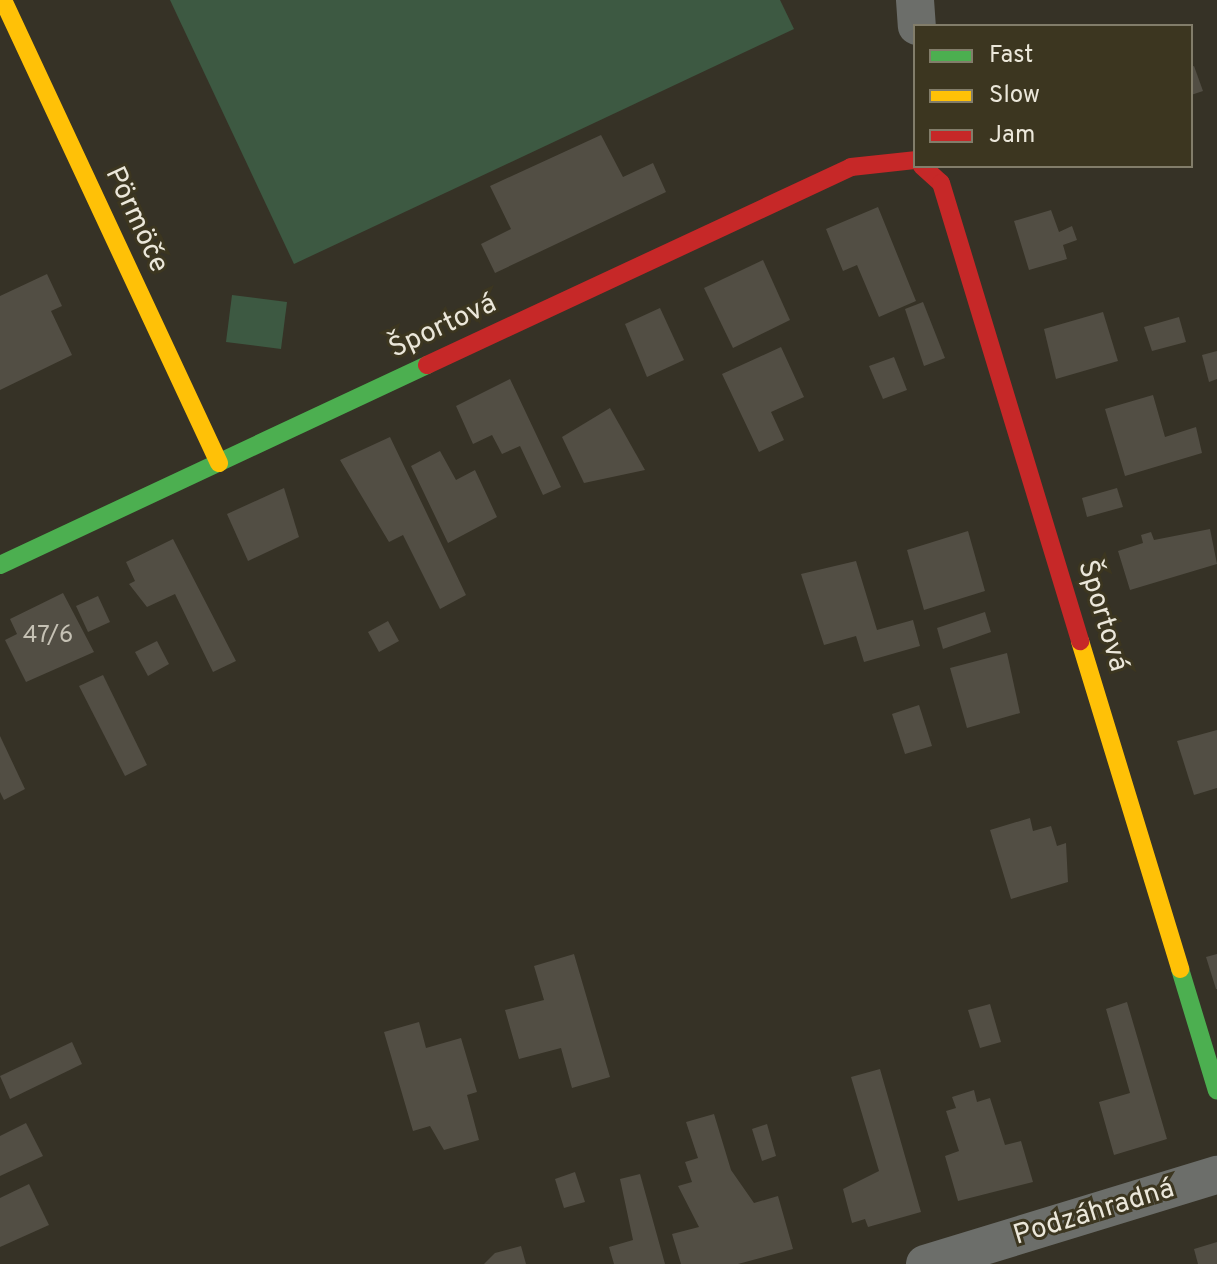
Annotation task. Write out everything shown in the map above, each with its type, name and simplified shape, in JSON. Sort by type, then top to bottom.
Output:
[{"type":"street","name":"Pörmöče","points":[[3,0],[219,463]]},
{"type":"street","points":[[915,0],[917,24]]},
{"type":"street","name":"Športová","points":[[0,565],[851,167],[913,157]]},
{"type":"street","name":"Športová","points":[[927,168],[941,183],[1217,1091]]},
{"type":"street","name":"Podzáhradná","points":[[925,1264],[1217,1175]]},
{"type":"green space","points":[[170,0],[780,0],[794,29],[294,264]]},
{"type":"green space","points":[[232,295],[287,302],[281,349],[226,342]]},
{"type":"building","points":[[1193,66],[1203,91],[1193,94]]},
{"type":"building","points":[[601,135],[623,177],[653,163],[666,192],[495,273],[481,244],[511,229],[490,186]]},
{"type":"building","points":[[878,207],[916,301],[879,317],[857,265],[843,271],[826,229]]},
{"type":"building","points":[[1051,210],[1059,232],[1072,226],[1077,240],[1063,245],[1067,259],[1029,270],[1014,221]]},
{"type":"building","points":[[763,260],[790,320],[733,348],[704,288]]},
{"type":"building","points":[[47,274],[62,306],[51,311],[72,355],[0,390],[0,296]]},
{"type":"building","points":[[923,302],[945,358],[924,366],[905,309]]},
{"type":"building","points":[[660,308],[684,360],[647,377],[625,324]]},
{"type":"building","points":[[1103,312],[1118,361],[1056,379],[1044,329]]},
{"type":"building","points":[[1179,317],[1186,342],[1152,351],[1144,327]]},
{"type":"building","points":[[781,347],[804,397],[771,412],[784,440],[759,452],[722,374]]},
{"type":"building","points":[[1217,351],[1217,379],[1209,382],[1202,355]]},
{"type":"building","points":[[894,357],[907,390],[883,399],[869,366]]},
{"type":"building","points":[[510,379],[561,487],[543,495],[520,446],[502,454],[492,435],[473,444],[456,406]]},
{"type":"building","points":[[1153,395],[1165,437],[1196,427],[1202,453],[1125,476],[1105,409]]},
{"type":"building","points":[[610,408],[645,470],[584,483],[562,437]]},
{"type":"building","points":[[390,437],[466,595],[440,609],[403,535],[389,542],[340,460]]},
{"type":"building","points":[[440,451],[456,480],[475,470],[497,517],[448,543],[411,466]]},
{"type":"building","points":[[284,488],[299,537],[248,561],[227,514]]},
{"type":"building","points":[[1117,488],[1123,507],[1087,517],[1082,498]]},
{"type":"building","points":[[1210,529],[1217,564],[1130,590],[1118,551],[1143,543],[1141,535],[1151,532],[1154,540]]},
{"type":"building","points":[[968,531],[985,591],[924,610],[907,550]]},
{"type":"building","points":[[173,539],[236,661],[213,672],[175,594],[147,607],[129,584],[135,581],[126,562]]},
{"type":"building","points":[[856,561],[877,630],[913,620],[920,646],[864,662],[856,636],[824,645],[801,574]]},
{"type":"building","points":[[63,593],[94,652],[26,682],[5,640],[17,634],[10,619]]},
{"type":"building","points":[[98,596],[110,622],[88,632],[76,606]]},
{"type":"building","points":[[985,612],[991,632],[943,649],[937,628]]},
{"type":"building","points":[[388,621],[399,641],[379,652],[368,632]]},
{"type":"building","points":[[157,641],[169,664],[148,676],[135,652]]},
{"type":"building","points":[[1007,653],[1020,713],[967,728],[950,668]]},
{"type":"building","points":[[103,675],[147,765],[125,776],[79,686]]},
{"type":"building","points":[[919,705],[932,746],[905,754],[892,714]]},
{"type":"building","points":[[1217,730],[1217,788],[1194,795],[1177,741]]},
{"type":"building","points":[[0,736],[25,789],[4,800],[0,792]]},
{"type":"building","points":[[1030,818],[1033,831],[1051,826],[1057,846],[1066,843],[1068,882],[1011,899],[990,830]]},
{"type":"building","points":[[574,954],[610,1077],[572,1088],[561,1048],[519,1059],[505,1010],[544,1000],[534,966]]},
{"type":"building","points":[[1217,954],[1217,989],[1216,989],[1206,957]]},
{"type":"building","points":[[1127,1002],[1167,1139],[1114,1155],[1099,1102],[1130,1093],[1106,1009]]},
{"type":"building","points":[[990,1004],[1001,1042],[980,1048],[968,1010]]},
{"type":"building","points":[[419,1022],[426,1048],[461,1038],[477,1092],[467,1095],[479,1140],[444,1150],[430,1126],[413,1131],[384,1032]]},
{"type":"building","points":[[72,1042],[82,1064],[10,1099],[0,1076]]},
{"type":"building","points":[[880,1069],[921,1212],[868,1227],[865,1219],[852,1223],[843,1189],[879,1171],[851,1077]]},
{"type":"building","points":[[974,1090],[977,1102],[990,1098],[1005,1145],[1021,1141],[1033,1182],[958,1201],[945,1156],[959,1151],[946,1111],[956,1108],[952,1097]]},
{"type":"building","points":[[714,1114],[731,1170],[754,1203],[778,1196],[793,1249],[738,1264],[681,1264],[672,1234],[699,1227],[678,1186],[692,1182],[685,1162],[698,1158],[686,1122]]},
{"type":"building","points":[[26,1123],[43,1156],[0,1176],[0,1136]]},
{"type":"building","points":[[767,1124],[776,1156],[762,1161],[752,1129]]},
{"type":"building","points":[[575,1172],[585,1202],[564,1208],[555,1179]]},
{"type":"building","points":[[640,1174],[665,1264],[614,1264],[609,1247],[633,1240],[620,1179]]},
{"type":"building","points":[[29,1184],[49,1225],[0,1247],[0,1198]]},
{"type":"building","points":[[1217,1242],[1217,1264],[1198,1264],[1194,1249]]},
{"type":"building","points":[[521,1246],[526,1264],[484,1264],[495,1253]]},
{"type":"traffic: fast","points":[[0,565],[427,365]]},
{"type":"traffic: fast","points":[[1180,969],[1217,1091]]},
{"type":"traffic: slow","points":[[3,0],[219,463]]},
{"type":"traffic: slow","points":[[1080,641],[1180,969]]},
{"type":"traffic: jam","points":[[427,365],[851,167],[913,160]]},
{"type":"traffic: jam","points":[[924,168],[941,183],[1080,641]]}]
